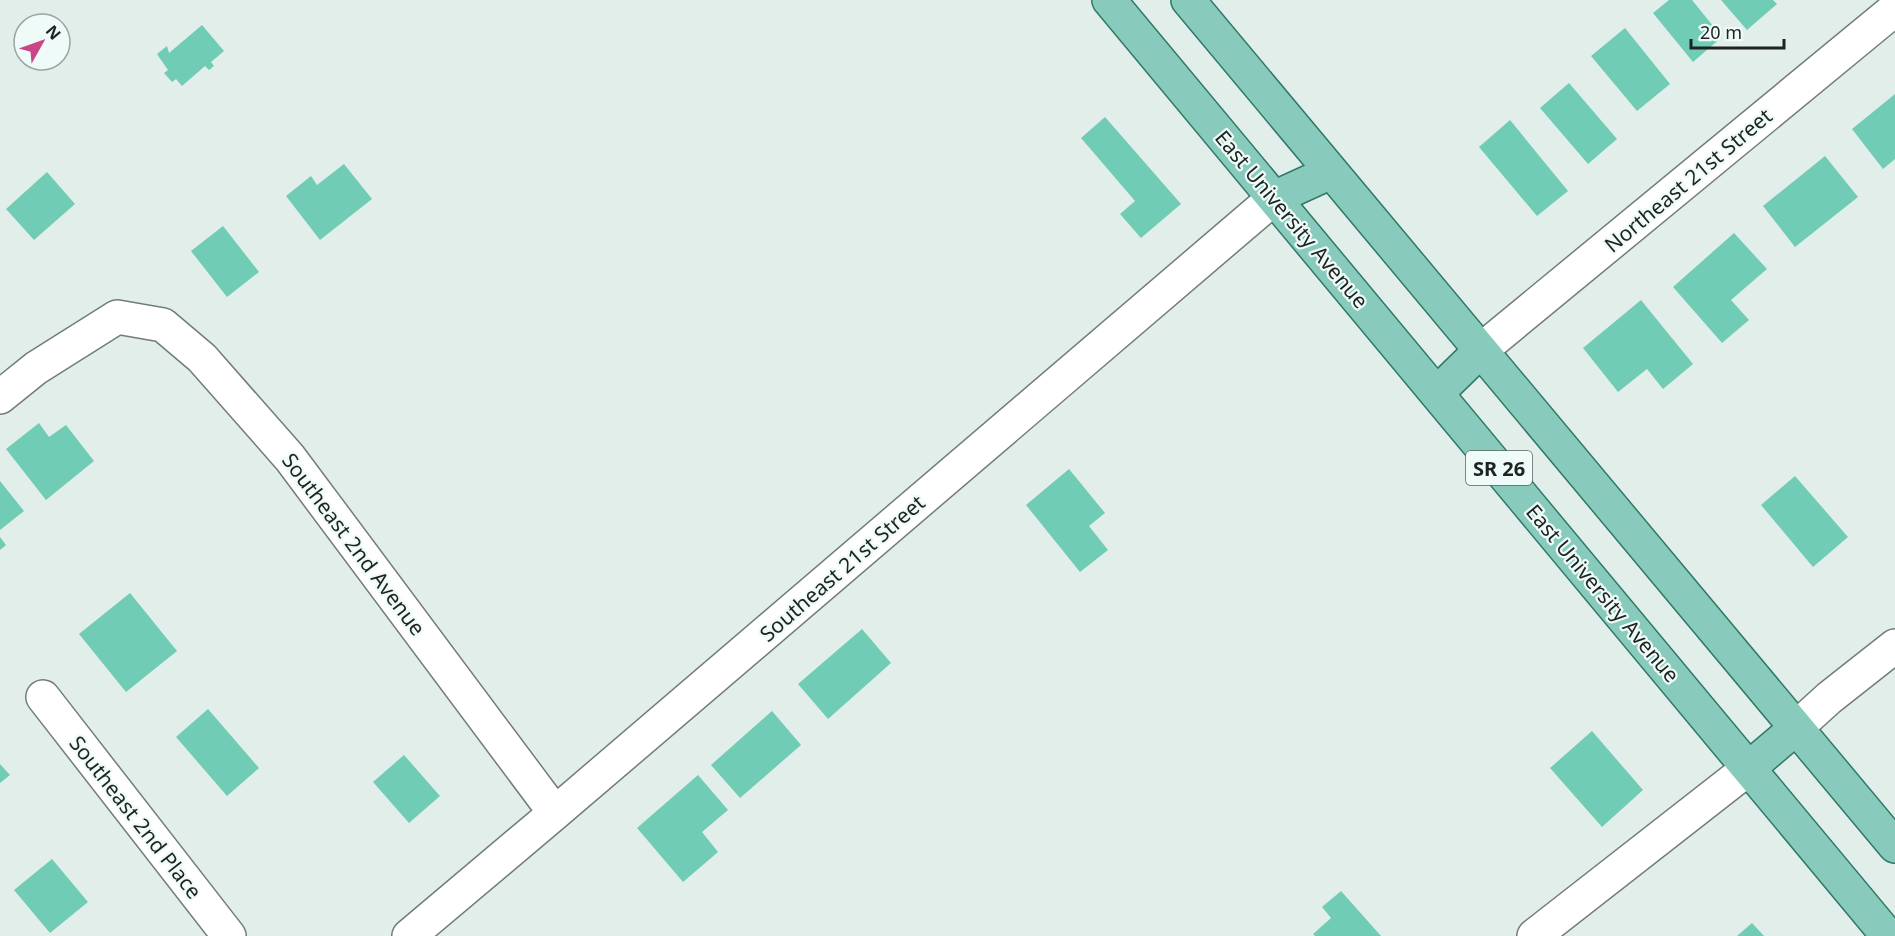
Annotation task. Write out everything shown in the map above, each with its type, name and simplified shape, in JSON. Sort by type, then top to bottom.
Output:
[{"type":"main road","name":"East University Avenue","points":[[1109,0],[1888,936]]},
{"type":"main road","name":"SR 26","points":[[1188,0],[1895,846]]},
{"type":"main road","points":[[1274,198],[1331,172]]},
{"type":"main road","points":[[1437,393],[1480,351]]},
{"type":"main road","points":[[1749,768],[1796,728]]},
{"type":"street","name":"Northeast 21st Street","points":[[1480,351],[1895,9]]},
{"type":"street","name":"Southeast 21st Street","points":[[409,936],[1274,198]]},
{"type":"street","name":"Southeast 2nd Avenue","points":[[0,397],[36,368],[117,317],[163,325],[202,357],[290,458],[555,813]]},
{"type":"street","points":[[1796,728],[1829,698],[1895,646]]},
{"type":"street","name":"Southeast 2nd Place","points":[[43,697],[229,936]]},
{"type":"street","points":[[1534,936],[1749,768]]},
{"type":"building","points":[[1669,0],[1692,0],[1722,37],[1693,62],[1653,13]]},
{"type":"building","points":[[1721,0],[1773,0],[1777,4],[1747,30]]},
{"type":"building","points":[[202,25],[224,51],[211,62],[214,66],[209,70],[205,66],[182,86],[176,79],[172,82],[164,73],[168,70],[157,54],[167,46],[169,53]]},
{"type":"building","points":[[1625,28],[1670,84],[1637,111],[1591,56]]},
{"type":"building","points":[[1569,83],[1617,139],[1588,164],[1540,108]]},
{"type":"building","points":[[1895,94],[1895,159],[1883,169],[1852,129]]},
{"type":"building","points":[[1105,117],[1181,204],[1141,238],[1120,214],[1135,201],[1081,138]]},
{"type":"building","points":[[1510,120],[1568,191],[1537,216],[1479,147]]},
{"type":"building","points":[[1825,156],[1858,197],[1795,247],[1763,206]]},
{"type":"building","points":[[344,164],[372,199],[320,240],[286,196],[311,176],[317,185]]},
{"type":"building","points":[[47,172],[75,204],[34,240],[6,209]]},
{"type":"building","points":[[223,226],[259,272],[227,297],[191,251]]},
{"type":"building","points":[[1734,233],[1767,269],[1731,300],[1749,320],[1722,343],[1673,287]]},
{"type":"building","points":[[1641,300],[1693,364],[1663,389],[1647,369],[1618,392],[1583,348]]},
{"type":"building","points":[[39,423],[49,437],[66,425],[94,461],[46,500],[6,449]]},
{"type":"building","points":[[1069,469],[1105,513],[1089,526],[1108,550],[1080,572],[1026,505]]},
{"type":"building","points":[[1795,476],[1848,537],[1813,567],[1761,505]]},
{"type":"building","points":[[0,481],[24,511],[0,530]]},
{"type":"building","points":[[0,537],[6,545],[0,550]]},
{"type":"building","points":[[130,593],[177,651],[126,692],[79,634]]},
{"type":"building","points":[[862,629],[891,663],[828,719],[798,684]]},
{"type":"building","points":[[208,709],[259,768],[227,796],[176,737]]},
{"type":"building","points":[[772,711],[801,745],[740,798],[711,765]]},
{"type":"building","points":[[1592,731],[1643,790],[1602,827],[1550,768]]},
{"type":"building","points":[[404,755],[440,796],[409,823],[373,782]]},
{"type":"building","points":[[0,764],[10,775],[0,783]]},
{"type":"building","points":[[698,775],[728,810],[702,832],[718,852],[683,882],[637,828]]},
{"type":"building","points":[[52,859],[88,902],[50,933],[14,890]]},
{"type":"building","points":[[1341,891],[1381,936],[1315,936],[1313,934],[1331,918],[1322,907]]},
{"type":"building","points":[[1752,923],[1764,936],[1737,936]]}]
